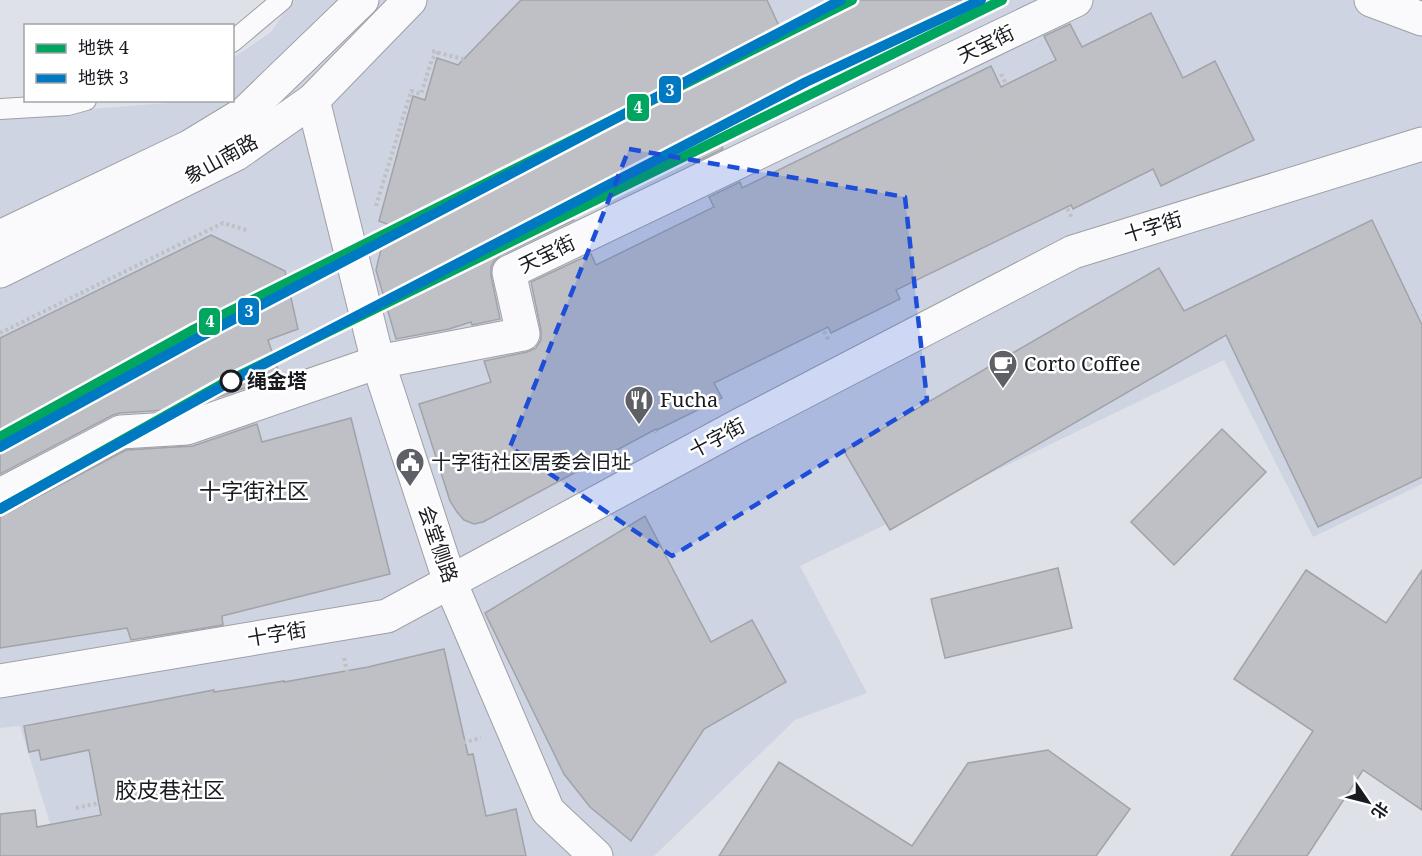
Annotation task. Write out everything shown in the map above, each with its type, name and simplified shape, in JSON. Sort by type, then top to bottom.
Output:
[{"type":"street","name":"象山南路","points":[[0,237],[189,147],[245,113],[362,0]]},
{"type":"street","name":"象山南路","points":[[0,271],[236,154],[313,100],[410,0]]},
{"type":"street","name":"天宝街","points":[[0,495],[121,432],[187,428],[378,362],[523,334],[508,272],[1076,0]]},
{"type":"street","points":[[1371,0],[1422,19]]},
{"type":"street","name":"会堂侧路","points":[[313,100],[378,362],[450,582],[548,811],[596,856]]},
{"type":"street","name":"十字街","points":[[0,681],[387,616],[740,425],[1073,252],[1422,144]]},
{"type":"lane","points":[[234,40],[282,0]]},
{"type":"lane","points":[[0,109],[68,105],[79,102]]},
{"type":"path","points":[[543,102],[635,14]]},
{"type":"path","points":[[986,44],[1073,219]]},
{"type":"path","points":[[432,51],[509,71],[543,102],[609,224]]},
{"type":"path","points":[[375,211],[411,91],[421,94],[432,59],[438,52]]},
{"type":"path","points":[[777,240],[852,204],[858,214],[1028,128]]},
{"type":"path","points":[[737,163],[830,344]]},
{"type":"path","points":[[0,333],[223,223],[249,231]]},
{"type":"path","points":[[559,248],[672,463]]},
{"type":"path","points":[[337,625],[372,780]]},
{"type":"path","points":[[76,808],[122,798],[262,780],[300,793],[372,780],[396,760],[514,729]]},
{"type":"highlighted area","points":[[629,149],[905,197],[927,400],[672,556],[510,447]]},
{"type":"shaded area","points":[[292,0],[1422,0],[1422,484],[1313,537],[1224,360],[800,566],[867,693],[795,720],[654,856],[60,856],[20,726],[0,728],[0,116],[169,102],[234,102],[234,57],[271,32]]},
{"type":"building","points":[[521,0],[767,0],[785,39],[834,15],[827,0],[971,0],[712,127],[723,149],[694,163],[684,141],[564,201],[574,220],[501,255],[494,261],[491,276],[500,319],[472,325],[471,322],[449,329],[396,339],[376,270],[387,224],[379,221],[413,96],[425,100],[437,58],[458,65]]},
{"type":"building","points":[[1151,13],[1183,78],[1215,61],[1254,140],[1161,186],[1153,169],[1073,209],[1071,205],[896,290],[900,299],[831,333],[828,327],[714,383],[722,398],[656,429],[483,522],[474,524],[464,520],[457,512],[450,501],[419,404],[491,382],[484,361],[536,348],[541,340],[541,330],[531,282],[591,254],[596,265],[714,207],[709,197],[740,182],[742,188],[991,66],[1001,87],[1056,60],[1044,36],[1070,24],[1082,47]]},
{"type":"building","points":[[1372,220],[1422,325],[1422,477],[1318,527],[1226,335],[890,530],[844,451],[1159,268],[1184,311]]},
{"type":"building","points":[[211,235],[285,271],[298,329],[268,340],[280,376],[183,409],[113,415],[0,474],[0,338]]},
{"type":"building","points":[[351,418],[390,574],[222,616],[223,625],[131,640],[127,628],[0,648],[0,514],[9,512],[126,450],[193,446],[257,424],[262,442]]},
{"type":"building","points":[[1222,429],[1266,472],[1174,565],[1131,522]]},
{"type":"building","points":[[645,516],[711,642],[752,620],[786,682],[704,729],[631,841],[590,807],[564,774],[485,613]]},
{"type":"building","points":[[1058,568],[1072,628],[945,658],[931,599]]},
{"type":"building","points":[[1306,570],[1386,623],[1422,570],[1422,810],[1363,770],[1307,856],[1231,856],[1313,731],[1234,679]]},
{"type":"building","points":[[444,649],[468,755],[473,754],[486,816],[516,809],[526,856],[0,856],[0,814],[35,810],[37,827],[101,815],[89,750],[41,760],[39,750],[29,752],[24,726],[214,690],[214,692],[284,682],[368,667]]},
{"type":"building","points":[[1048,750],[1130,809],[1096,856],[719,856],[779,762],[912,846],[968,763]]},
{"type":"metro line","name":"3","points":[[0,447],[198,338],[841,0]]},
{"type":"metro line","name":"4","points":[[0,437],[191,331],[852,0]]},
{"type":"metro line","name":"3","points":[[0,509],[226,384],[806,82],[981,0]]},
{"type":"metro line","name":"4","points":[[0,509],[222,384],[1002,0]]},
{"type":"place","name":"绳金塔","points":[[231,381]]},
{"type":"place","name":"Corto Coffee","points":[[1003,390]]},
{"type":"place","name":"Fucha","points":[[639,426]]},
{"type":"place","name":"十字街社区居委会旧址","points":[[410,488]]},
{"type":"district","name":"十字街社区","points":[[254,491]]},
{"type":"district","name":"胶皮巷社区","points":[[170,790]]}]
